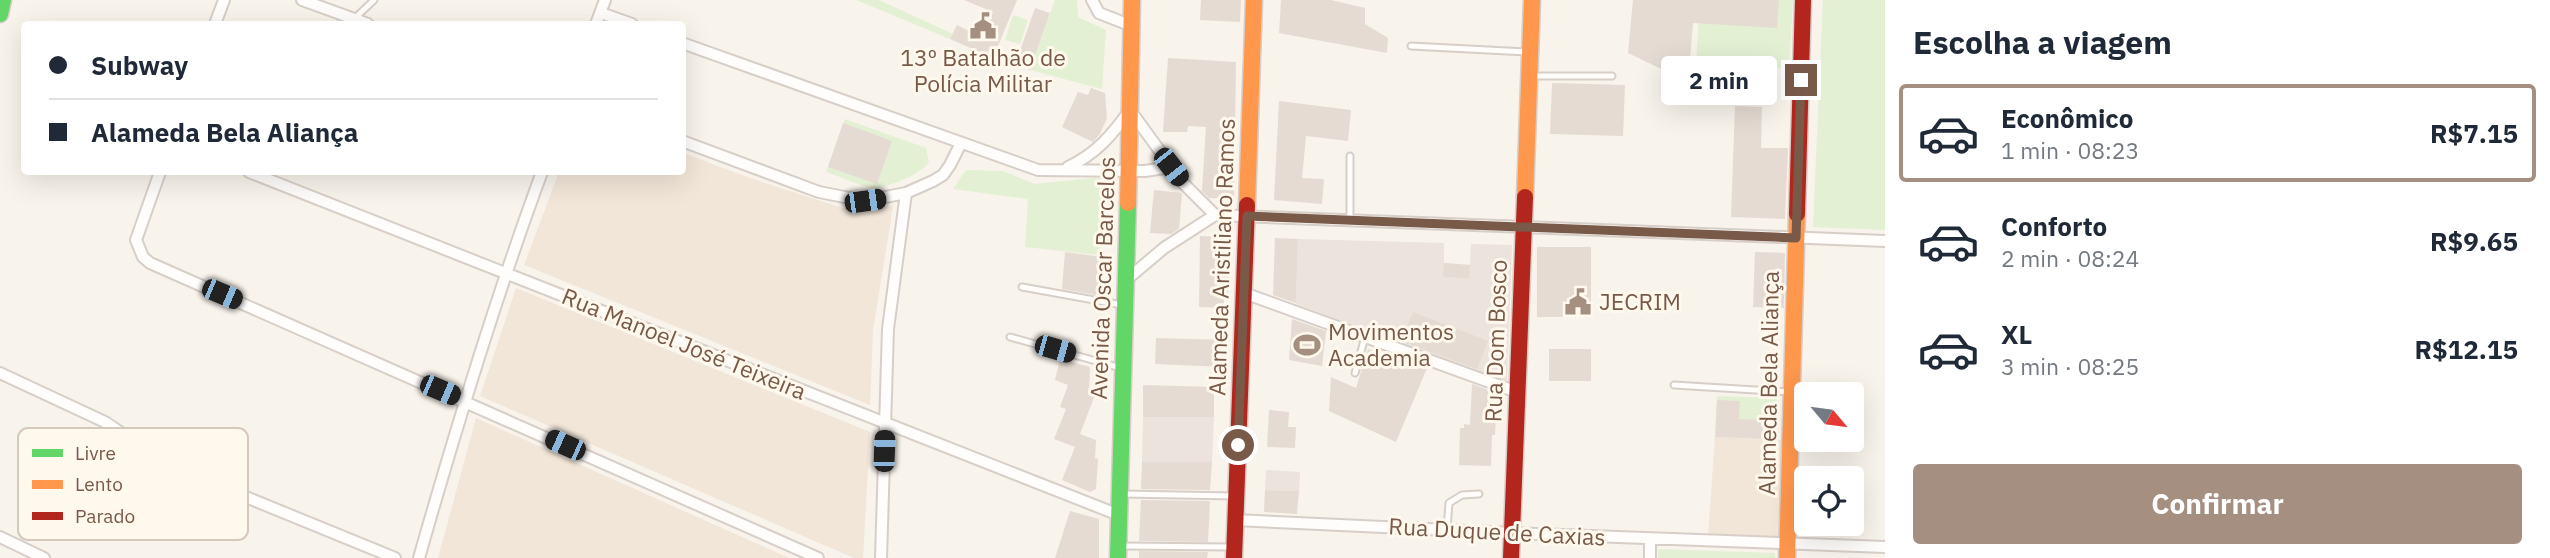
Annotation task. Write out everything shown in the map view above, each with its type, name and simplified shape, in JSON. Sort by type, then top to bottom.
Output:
[{"type":"main road","name":"Avenida Oscar Barcelos","points":[[1118,552],[1132,0]]},
{"type":"main road","name":"Alameda Aristiliano Ramos","points":[[1234,553],[1254,0]]},
{"type":"main road","name":"Rua Dom Bosco","points":[[1511,558],[1532,0]]},
{"type":"main road","name":"Alameda Bela Aliança","points":[[1788,551],[1803,0]]},
{"type":"street","points":[[216,21],[224,0]]},
{"type":"street","points":[[302,0],[360,21]]},
{"type":"street","points":[[597,21],[606,0]]},
{"type":"street","points":[[1092,0],[1099,13],[1132,26]]},
{"type":"street","points":[[601,13],[624,21]]},
{"type":"street","points":[[686,44],[1038,170],[1129,171],[1171,167]]},
{"type":"street","points":[[1063,170],[1086,159],[1100,148],[1130,110],[1171,167],[1197,199],[1215,215]]},
{"type":"street","points":[[686,142],[835,197],[865,201],[906,193],[943,175],[961,143]]},
{"type":"street","points":[[159,175],[136,240],[138,248],[150,262],[818,558]]},
{"type":"street","name":"Rua Manoel José Teixeira","points":[[257,175],[1119,515]]},
{"type":"street","points":[[419,558],[464,400],[505,273],[541,175]]},
{"type":"street","points":[[881,558],[888,330],[906,193]]},
{"type":"street","points":[[1125,281],[1164,248],[1215,215],[1885,241]]},
{"type":"street","points":[[1244,293],[1517,392]]},
{"type":"street","points":[[0,373],[114,428]]},
{"type":"street","points":[[248,498],[395,558]]},
{"type":"street","name":"Rua Duque de Caxias","points":[[1235,520],[1650,539],[1788,551],[1885,547]]},
{"type":"street","points":[[0,537],[44,558]]},
{"type":"street","points":[[1650,539],[1650,558]]},
{"type":"lane","points":[[354,19],[374,0]]},
{"type":"lane","points":[[1411,46],[1530,52]]},
{"type":"lane","points":[[1529,76],[1612,76]]},
{"type":"lane","points":[[1350,156],[1350,220]]},
{"type":"lane","points":[[1022,287],[1125,306]]},
{"type":"lane","points":[[1010,337],[1123,369]]},
{"type":"lane","points":[[1355,373],[1365,337]]},
{"type":"lane","points":[[1674,385],[1793,392]]},
{"type":"lane","points":[[1120,494],[1236,496]]},
{"type":"lane","points":[[1447,530],[1449,503],[1462,495],[1479,494]]},
{"type":"lane","points":[[1118,552],[1234,553]]},
{"type":"shaded area","points":[[686,154],[855,212],[893,206],[873,331],[870,405],[524,265],[558,175],[686,175]]},
{"type":"shaded area","points":[[1298,239],[1444,243],[1444,263],[1470,265],[1471,244],[1512,245],[1507,384],[1296,304]]},
{"type":"shaded area","points":[[516,288],[870,432],[863,558],[854,558],[480,396]]},
{"type":"shaded area","points":[[1143,417],[1214,417],[1212,462],[1142,462]]},
{"type":"shaded area","points":[[476,418],[789,558],[438,558]]},
{"type":"shaded area","points":[[1715,437],[1782,440],[1778,540],[1708,537]]},
{"type":"shaded area","points":[[1266,470],[1300,472],[1299,491],[1265,490]]},
{"type":"green space","points":[[856,0],[879,0],[953,34],[950,39]]},
{"type":"green space","points":[[1055,0],[1077,0],[1078,17],[1106,30],[1102,89],[1030,70]]},
{"type":"green space","points":[[1700,0],[1793,0],[1789,69],[1696,64]]},
{"type":"green space","points":[[1823,0],[1885,0],[1885,230],[1813,227]]},
{"type":"green space","points":[[1013,15],[1028,20],[1020,44],[1005,40]]},
{"type":"green space","points":[[845,119],[926,148],[929,162],[920,171],[904,179],[874,188],[826,172]]},
{"type":"green space","points":[[966,170],[1003,171],[1035,184],[1103,177],[1099,255],[1025,247],[1028,199],[953,189]]},
{"type":"green space","points":[[1717,396],[1777,398],[1776,421],[1716,418]]},
{"type":"green space","points":[[1658,549],[1775,553],[1775,558],[1658,558]]},
{"type":"building","points":[[964,0],[1017,0],[993,58],[950,39],[957,25],[983,38],[993,12]]},
{"type":"building","points":[[1201,0],[1241,0],[1240,22],[1200,20]]},
{"type":"building","points":[[1281,0],[1331,0],[1365,8],[1365,24],[1388,38],[1387,53],[1279,33]]},
{"type":"building","points":[[1633,0],[1779,0],[1777,28],[1693,23],[1688,82],[1628,53]]},
{"type":"building","points":[[1035,8],[1050,13],[1030,70],[1015,65]]},
{"type":"building","points":[[1168,58],[1236,62],[1234,199],[1209,198],[1202,191],[1206,127],[1188,126],[1187,132],[1163,132]]},
{"type":"building","points":[[1552,83],[1625,85],[1623,136],[1550,134]]},
{"type":"building","points":[[1091,88],[1105,93],[1107,118],[1093,142],[1062,127],[1078,92],[1088,95]]},
{"type":"building","points":[[1279,101],[1351,110],[1348,141],[1306,136],[1302,178],[1324,179],[1322,204],[1274,200]]},
{"type":"building","points":[[1735,106],[1762,107],[1761,148],[1788,148],[1785,219],[1731,217]]},
{"type":"building","points":[[843,123],[892,141],[877,184],[828,167]]},
{"type":"building","points":[[1154,190],[1182,193],[1179,229],[1171,234],[1150,233]]},
{"type":"building","points":[[1200,236],[1226,237],[1225,266],[1229,266],[1228,295],[1224,295],[1224,308],[1199,307]]},
{"type":"building","points":[[1275,238],[1298,239],[1296,303],[1273,295]]},
{"type":"building","points":[[1537,247],[1591,247],[1591,317],[1537,317]]},
{"type":"building","points":[[1065,252],[1102,257],[1101,291],[1096,295],[1062,289]]},
{"type":"building","points":[[1755,252],[1785,253],[1784,308],[1753,307]]},
{"type":"building","points":[[1444,263],[1470,265],[1469,278],[1443,277]]},
{"type":"building","points":[[1413,312],[1488,341],[1477,369],[1401,341]]},
{"type":"building","name":"Movimentos Academia","points":[[1292,319],[1326,331],[1322,366],[1289,360]]},
{"type":"building","points":[[1156,338],[1225,340],[1224,367],[1155,364]]},
{"type":"building","points":[[1368,349],[1427,368],[1396,442],[1329,411],[1331,377],[1356,388]]},
{"type":"building","points":[[1549,349],[1591,349],[1591,381],[1549,381]]},
{"type":"building","points":[[1060,359],[1090,367],[1089,393],[1095,395],[1080,434],[1096,440],[1096,489],[1090,492],[1062,480],[1075,447],[1054,439],[1066,409],[1060,407],[1068,385],[1055,380]]},
{"type":"building","points":[[1472,384],[1497,393],[1491,466],[1459,465],[1460,428],[1464,428],[1464,424],[1470,425]]},
{"type":"building","points":[[1143,385],[1214,387],[1214,417],[1143,417]]},
{"type":"building","points":[[1717,400],[1740,401],[1739,419],[1764,420],[1763,439],[1715,437]]},
{"type":"building","points":[[1269,410],[1289,412],[1288,427],[1296,427],[1295,448],[1267,447]]},
{"type":"building","points":[[1142,462],[1212,462],[1210,490],[1141,489]]},
{"type":"building","points":[[1265,490],[1299,491],[1297,514],[1264,512]]},
{"type":"building","points":[[1141,500],[1210,501],[1208,542],[1139,541]]},
{"type":"building","points":[[1070,511],[1099,519],[1099,558],[1055,558]]},
{"type":"building","points":[[1139,551],[1208,552],[1207,558],[1139,558]]},
{"type":"traffic: fast","points":[[0,14],[3,0]]},
{"type":"traffic: fast","points":[[1118,558],[1128,203]]},
{"type":"traffic: slow","points":[[1128,203],[1132,0]]},
{"type":"traffic: slow","points":[[1247,205],[1254,0]]},
{"type":"traffic: slow","points":[[1525,197],[1532,0]]},
{"type":"traffic: slow","points":[[1787,558],[1797,214]]},
{"type":"traffic: jam","points":[[1797,214],[1803,0]]},
{"type":"traffic: jam","points":[[1511,558],[1525,197]]},
{"type":"traffic: jam","points":[[1234,558],[1247,205]]},
{"type":"place","name":"13º Batalhão de Polícia Militar","points":[[983,26]]},
{"type":"place","name":"JECRIM","points":[[1578,302]]},
{"type":"place","name":"Movimentos Academia","points":[[1307,345]]},
{"type":"route","points":[[1238,445],[1247,216],[1796,238],[1801,80]]}]
